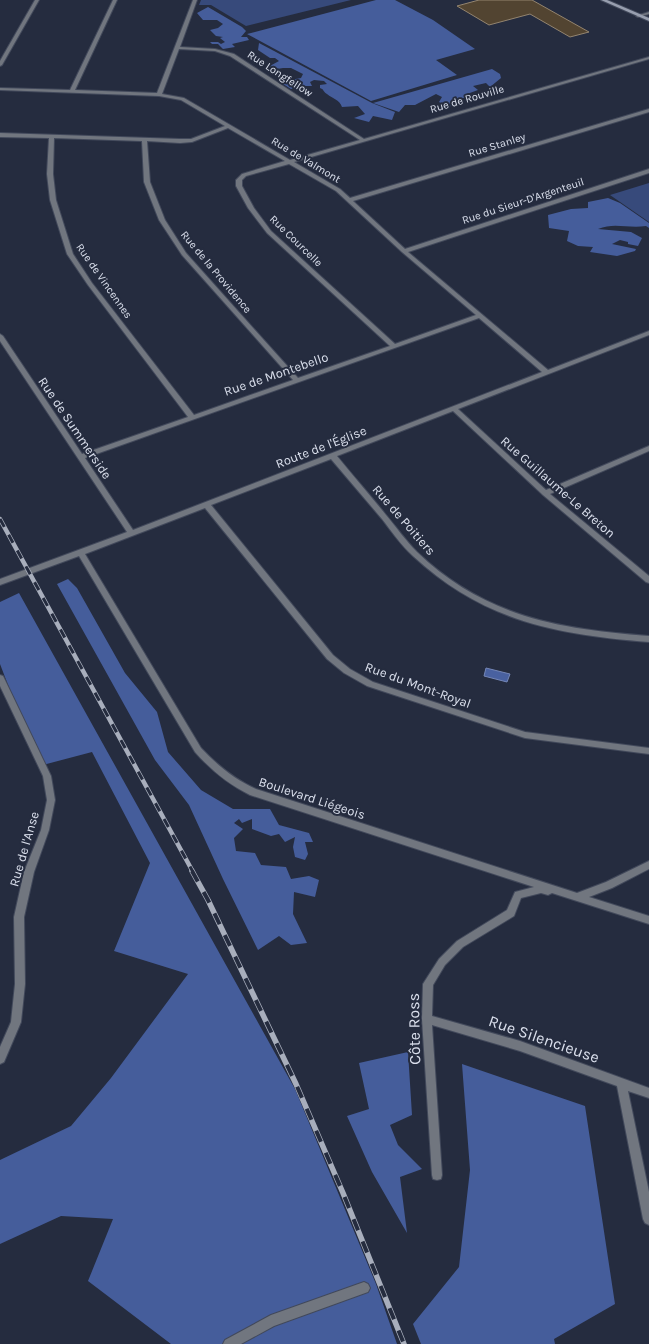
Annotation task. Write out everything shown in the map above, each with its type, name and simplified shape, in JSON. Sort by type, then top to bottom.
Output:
[{"type":"street","points":[[0,65],[37,0]]},
{"type":"street","points":[[72,92],[115,0]]},
{"type":"street","points":[[159,95],[195,0]]},
{"type":"street","points":[[603,0],[649,20]]},
{"type":"street","points":[[638,16],[649,12]]},
{"type":"street","name":"Rue Longfellow","points":[[178,48],[215,50],[232,55],[362,140]]},
{"type":"street","name":"Rue de Rouville","points":[[290,162],[649,58]]},
{"type":"street","name":"Rue de Valmont","points":[[0,89],[159,95],[182,99],[338,190],[404,251],[546,372]]},
{"type":"street","name":"Rue Stanley","points":[[350,200],[649,110]]},
{"type":"street","points":[[0,135],[192,140],[229,126]]},
{"type":"street","name":"Rue de Vincennes","points":[[52,137],[50,174],[53,200],[70,254],[90,284],[192,417]]},
{"type":"street","name":"Rue de la Providence","points":[[144,139],[147,182],[162,220],[184,254],[296,380]]},
{"type":"street","name":"Rue Courcelle","points":[[290,162],[244,175],[239,180],[239,186],[251,208],[269,232],[394,346]]},
{"type":"street","name":"Rue du Sieur-D'Argenteuil","points":[[404,251],[649,171]]},
{"type":"street","name":"Rue de Montebello","points":[[81,457],[480,316]]},
{"type":"street","name":"Route de l'Église","points":[[0,582],[81,553],[649,333]]},
{"type":"street","name":"Rue de Summerside","points":[[0,336],[131,533]]},
{"type":"street","name":"Rue Guillaume-Le Breton","points":[[454,409],[545,493],[649,580]]},
{"type":"street","points":[[545,493],[649,448]]},
{"type":"street","name":"Rue de Poitiers","points":[[333,456],[414,552],[431,568],[476,600],[510,616],[540,625],[575,631],[649,639]]},
{"type":"street","name":"Rue du Mont-Royal","points":[[206,504],[330,657],[347,671],[370,684],[525,735],[649,751]]},
{"type":"street","name":"Boulevard Liégeois","points":[[81,553],[198,750],[215,768],[235,784],[261,795],[649,920]]},
{"type":"street","name":"Rue de l'Anse","points":[[0,678],[47,776],[51,800],[45,830],[29,872],[19,917],[20,984],[16,1022],[0,1060]]},
{"type":"street","points":[[577,897],[610,885],[649,865]]},
{"type":"street","name":"Côte Ross","points":[[437,1175],[427,1019],[428,984],[442,962],[460,944],[511,913],[518,895],[541,889],[577,897]]},
{"type":"street","name":"Rue Silencieuse","points":[[427,1019],[520,1046],[649,1093]]},
{"type":"street","points":[[622,1084],[649,1219]]},
{"type":"street","points":[[229,1344],[271,1321],[364,1288]]},
{"type":"shaded area","points":[[201,0],[351,0],[246,26],[211,5],[199,5]]},
{"type":"shaded area","points":[[376,0],[395,0],[433,20],[475,49],[436,60],[457,75],[371,101],[247,34]]},
{"type":"shaded area","points":[[208,7],[242,27],[246,31],[241,37],[247,37],[249,40],[232,44],[235,47],[223,49],[218,44],[212,44],[210,42],[218,42],[221,44],[225,42],[220,38],[223,37],[216,36],[210,30],[218,28],[223,24],[217,20],[203,20],[197,13]]},
{"type":"shaded area","points":[[259,43],[372,103],[395,112],[392,120],[373,116],[369,122],[354,118],[365,114],[358,106],[342,107],[338,101],[320,88],[320,85],[327,84],[324,81],[314,80],[310,82],[312,86],[300,86],[291,89],[283,84],[285,81],[301,78],[303,74],[291,68],[265,71],[268,67],[279,61],[275,58],[270,58],[258,50]]},
{"type":"shaded area","points":[[492,69],[500,74],[501,78],[490,87],[486,83],[473,86],[478,90],[467,94],[466,98],[458,98],[460,101],[458,104],[448,107],[439,102],[442,97],[436,94],[415,105],[405,105],[399,112],[373,103]]},
{"type":"shaded area","points":[[649,183],[649,222],[610,195]]},
{"type":"shaded area","points":[[608,198],[620,203],[649,223],[649,228],[646,226],[610,226],[598,229],[631,232],[642,238],[638,246],[628,244],[628,242],[620,240],[612,244],[636,249],[635,251],[617,256],[590,252],[593,247],[578,246],[567,241],[569,231],[549,228],[548,215],[571,209],[588,208],[588,202]]},
{"type":"shaded area","points":[[68,579],[77,588],[125,673],[157,712],[168,752],[201,790],[233,809],[270,809],[279,825],[309,833],[313,842],[305,842],[308,854],[305,860],[295,857],[293,847],[295,837],[285,842],[279,834],[271,836],[252,829],[252,819],[242,823],[239,819],[234,823],[243,829],[234,838],[236,851],[255,853],[261,865],[286,867],[291,879],[309,876],[319,880],[315,897],[294,892],[293,914],[307,943],[291,945],[279,936],[258,950],[189,805],[155,760],[57,584]]},
{"type":"shaded area","points":[[19,593],[295,1089],[376,1284],[397,1344],[171,1344],[88,1281],[113,1219],[61,1216],[0,1244],[0,1160],[71,1126],[111,1078],[188,974],[114,951],[150,863],[92,752],[39,766],[0,664],[0,602]]},
{"type":"shaded area","points":[[486,668],[510,674],[507,682],[484,676]]},
{"type":"shaded area","points":[[408,1052],[412,1115],[390,1125],[398,1145],[422,1169],[400,1177],[407,1233],[372,1172],[347,1116],[369,1109],[359,1063]]},
{"type":"shaded area","points":[[462,1064],[585,1106],[615,1304],[554,1339],[555,1344],[421,1344],[413,1324],[459,1267],[470,1170]]},
{"type":"building","points":[[479,0],[532,0],[589,32],[570,37],[530,14],[489,25],[457,6]]},
{"type":"railway","points":[[0,519],[193,872]]},
{"type":"railway","points":[[192,871],[208,900],[296,1084],[343,1193],[404,1344]]}]
